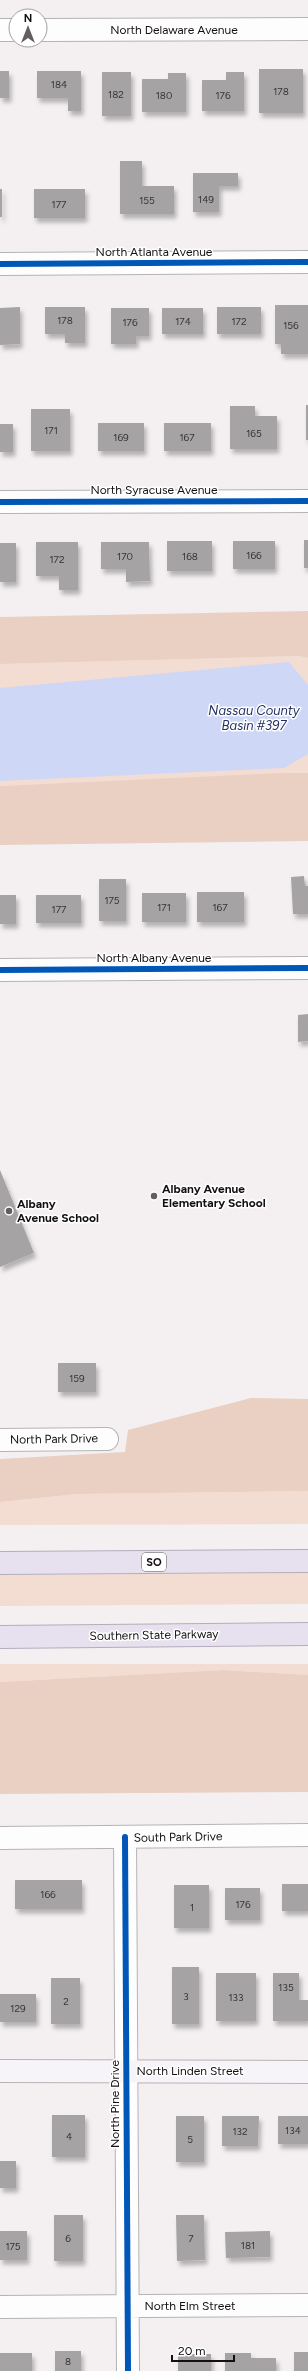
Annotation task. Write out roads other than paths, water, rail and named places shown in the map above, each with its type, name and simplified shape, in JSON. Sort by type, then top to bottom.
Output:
[{"type":"highway","name":"SO","points":[[0,1563],[308,1561]]},
{"type":"highway","name":"Southern State Parkway","points":[[0,1637],[308,1634]]},
{"type":"highway","points":[[231,1635],[308,1640]]},
{"type":"street","name":"North Delaware Avenue","points":[[48,30],[308,29]]},
{"type":"street","name":"North Atlanta Avenue","points":[[0,264],[308,262]]},
{"type":"street","name":"North Syracuse Avenue","points":[[0,502],[308,501]]},
{"type":"street","name":"North Albany Avenue","points":[[0,970],[308,968]]},
{"type":"street","name":"North Park Drive","points":[[0,1440],[107,1439]]},
{"type":"street","name":"South Park Drive","points":[[0,1838],[308,1835]]},
{"type":"street","name":"North Pine Drive","points":[[125,1837],[128,2371]]},
{"type":"street","name":"North Linden Street","points":[[0,2072],[308,2072]]},
{"type":"street","name":"North Elm Street","points":[[0,2307],[308,2305]]},
{"type":"water","name":"Nassau County Basin #397","points":[[289,662],[308,685],[308,754],[284,768],[0,781],[0,688]]},
{"type":"place","name":"Albany Avenue Elementary School","points":[[154,1196]]},
{"type":"place","name":"Albany Avenue School","points":[[9,1211]]}]
